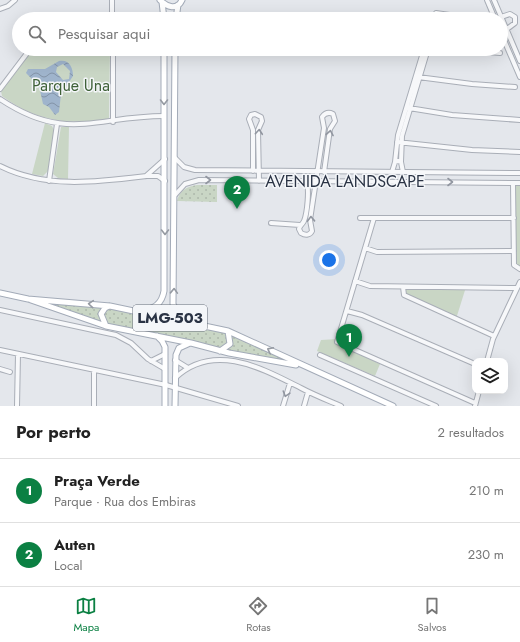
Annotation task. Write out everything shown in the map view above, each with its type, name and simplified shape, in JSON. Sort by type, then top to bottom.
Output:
[{"type":"main road","points":[[161,1],[169,7],[181,2]]},
{"type":"main road","points":[[161,1],[163,12]]},
{"type":"main road","points":[[178,12],[181,2]]},
{"type":"main road","points":[[133,311],[152,309],[160,302],[164,294],[164,56]]},
{"type":"main road","points":[[175,56],[174,304],[178,314],[191,322]]},
{"type":"main road","points":[[164,86],[169,84],[174,87]]},
{"type":"main road","points":[[165,193],[170,196],[175,195]]},
{"type":"main road","name":"LMG-503","points":[[0,293],[28,299],[106,326],[155,335],[220,351],[304,367]]},
{"type":"main road","name":"LMG-503","points":[[28,299],[110,306],[228,331],[304,367],[393,406]]},
{"type":"main road","points":[[106,326],[101,314],[105,308],[110,306]]},
{"type":"main road","points":[[220,351],[230,344],[228,331]]},
{"type":"main road","points":[[155,335],[164,343],[166,406]]},
{"type":"main road","points":[[175,406],[175,360],[180,348],[191,343]]},
{"type":"street","points":[[0,9],[14,1],[19,0]]},
{"type":"street","points":[[112,0],[112,12]]},
{"type":"street","points":[[487,0],[492,12]]},
{"type":"street","points":[[494,0],[499,12]]},
{"type":"street","points":[[508,14],[520,13]]},
{"type":"street","points":[[508,28],[518,23],[512,14]]},
{"type":"street","points":[[508,32],[520,61]]},
{"type":"street","points":[[508,47],[513,45]]},
{"type":"street","points":[[508,49],[520,77]]},
{"type":"street","points":[[0,88],[25,56]]},
{"type":"street","points":[[113,56],[113,122]]},
{"type":"street","points":[[418,77],[422,56]]},
{"type":"street","points":[[392,172],[408,108],[426,56]]},
{"type":"street","points":[[418,77],[472,84],[515,87]]},
{"type":"street","points":[[0,99],[28,115],[57,124],[79,125],[164,116]]},
{"type":"street","points":[[408,108],[452,115],[520,120]]},
{"type":"street","points":[[306,181],[308,186],[307,202],[304,221],[300,225],[299,230],[305,235],[311,233],[312,228],[310,222],[312,203],[314,188],[317,181],[324,128],[322,117],[329,113],[333,114],[335,121],[330,129],[324,172]]},
{"type":"street","points":[[253,171],[252,127],[249,119],[251,115],[255,114],[259,115],[262,119],[258,130],[259,181]]},
{"type":"street","points":[[49,181],[57,124]]},
{"type":"street","points":[[399,142],[472,150],[520,152]]},
{"type":"street","points":[[399,142],[401,162],[404,172]]},
{"type":"street","points":[[321,154],[326,154]]},
{"type":"street","points":[[253,155],[259,155]]},
{"type":"street","name":"AVENIDA LANDSCAPE","points":[[174,158],[184,167],[194,170],[520,174]]},
{"type":"street","points":[[146,176],[165,159]]},
{"type":"street","points":[[395,162],[401,162]]},
{"type":"street","points":[[0,166],[49,181],[83,183],[146,176],[158,176],[165,181]]},
{"type":"street","points":[[467,182],[470,177],[468,173]]},
{"type":"street","name":"AVENIDA LANDSCAPE","points":[[175,195],[185,184],[199,180],[520,183]]},
{"type":"street","points":[[513,183],[514,265],[520,269]]},
{"type":"street","points":[[307,202],[312,203]]},
{"type":"street","points":[[360,218],[514,218]]},
{"type":"street","points":[[374,218],[337,342],[475,404],[478,394]]},
{"type":"street","points":[[271,223],[300,225]]},
{"type":"street","points":[[365,248],[377,252],[514,251]]},
{"type":"street","points":[[356,281],[370,286],[517,288]]},
{"type":"street","points":[[488,358],[494,336],[520,282]]},
{"type":"street","points":[[403,287],[404,296],[494,336]]},
{"type":"street","points":[[0,310],[107,332],[124,339],[151,361],[165,369]]},
{"type":"street","points":[[347,311],[362,315],[472,363]]},
{"type":"street","points":[[0,350],[166,385],[238,406]]},
{"type":"street","points":[[17,406],[18,354]]},
{"type":"street","points":[[151,361],[165,354]]},
{"type":"street","points":[[320,355],[436,406]]},
{"type":"street","points":[[175,360],[188,368]]},
{"type":"street","points":[[175,378],[188,368],[206,362],[234,360],[275,374],[308,392],[341,406]]},
{"type":"street","points":[[0,369],[10,372]]},
{"type":"street","points":[[94,370],[94,406]]},
{"type":"street","points":[[282,406],[290,382]]},
{"type":"street","points":[[304,406],[308,392]]},
{"type":"green space","name":"Parque Una","points":[[28,56],[110,56],[109,118],[104,120],[75,122],[42,117],[12,103],[2,96],[1,91]]},
{"type":"green space","points":[[45,123],[52,126],[54,130],[48,171],[43,176],[32,174]]},
{"type":"green space","points":[[61,127],[69,127],[68,179],[58,178],[53,174]]},
{"type":"green space","points":[[513,183],[520,183],[520,269],[514,265]]},
{"type":"green space","points":[[197,185],[217,185],[217,202],[177,201],[180,194],[184,190]]},
{"type":"green space","points":[[403,287],[466,287],[456,319],[404,295]]},
{"type":"green space","points":[[28,299],[110,306],[228,331],[305,367],[106,326]]},
{"type":"green space","points":[[338,339],[340,345],[380,364],[375,376],[317,351],[321,340]]},
{"type":"water","points":[[59,61],[65,61],[70,64],[72,70],[73,76],[61,94],[59,112],[55,115],[49,107],[43,104],[39,86],[26,73],[28,69],[45,69]],"holes":[[[63,64],[70,71],[69,79],[63,80],[56,72],[57,67]]]},
{"type":"place","name":"Auten","points":[[237,209]]},
{"type":"place","name":"Praça Verde","points":[[349,357]]}]
